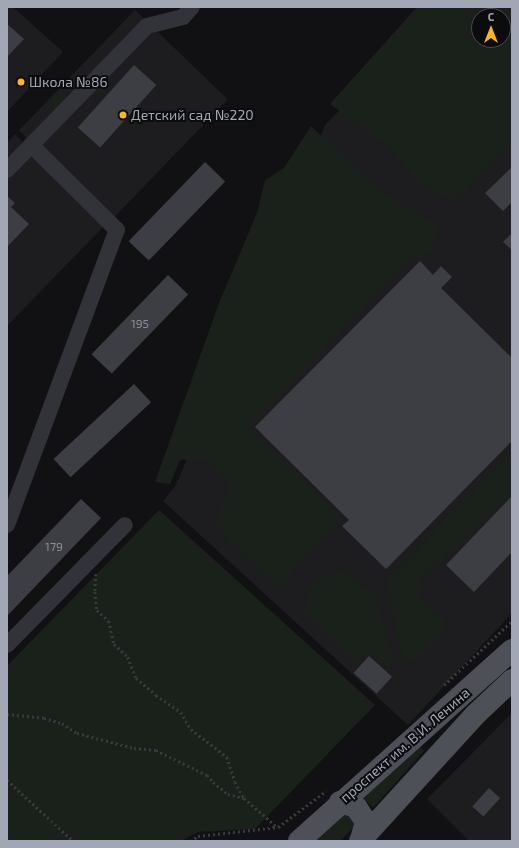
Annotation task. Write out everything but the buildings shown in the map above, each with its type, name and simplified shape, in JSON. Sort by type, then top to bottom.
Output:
[{"type":"main road","name":"проспект им. В.И. Ленина","points":[[298,841],[333,796],[512,650]]},
{"type":"main road","name":"проспект им. В.И. Ленина","points":[[361,840],[475,715],[512,680]]},
{"type":"main road","points":[[333,796],[356,807],[366,822],[361,840]]},
{"type":"street","points":[[7,170],[147,26],[183,17],[192,7]]},
{"type":"street","points":[[7,525],[117,230],[31,146]]},
{"type":"street","points":[[7,645],[125,525]]},
{"type":"path","points":[[97,570],[95,592],[97,610],[109,621],[114,644],[128,657],[136,678],[156,695],[181,712],[191,729],[227,757],[235,782],[244,798],[278,827]]},
{"type":"path","points":[[444,686],[512,621]]},
{"type":"path","points":[[7,714],[44,718],[62,723],[77,733],[134,748],[156,750],[207,775],[228,794],[244,798]]},
{"type":"path","points":[[7,780],[72,841]]},
{"type":"path","points":[[190,841],[198,836],[278,827],[333,796]]},
{"type":"shaded area","name":"Школа №86","points":[[7,7],[13,7],[63,52],[7,112]]},
{"type":"shaded area","points":[[417,7],[512,7],[512,145],[454,202],[420,183],[389,148],[330,104]]},
{"type":"shaded area","points":[[440,7],[512,7],[512,613],[408,725],[163,501],[176,485],[325,125]]},
{"type":"shaded area","name":"Детский сад №220","points":[[135,10],[228,100],[112,220],[19,130]]},
{"type":"shaded area","points":[[61,90],[68,97],[55,110],[48,103]]},
{"type":"shaded area","points":[[311,126],[369,184],[440,227],[431,253],[410,259],[249,429],[342,518],[311,549],[279,589],[214,527],[230,483],[206,459],[180,460],[170,484],[155,482],[219,303],[257,213],[265,180],[284,168]]},
{"type":"shaded area","points":[[15,134],[107,223],[7,326],[7,143]]},
{"type":"shaded area","points":[[512,453],[512,493],[419,581],[424,588],[418,595],[435,614],[443,612],[444,631],[412,663],[402,654],[387,580]]},
{"type":"shaded area","points":[[159,510],[375,705],[255,829],[198,832],[181,841],[7,841],[7,666]]},
{"type":"shaded area","points":[[342,570],[375,595],[395,666],[388,668],[366,652],[355,664],[303,614],[310,590],[329,574]]},
{"type":"shaded area","points":[[512,713],[512,841],[469,841],[427,799]]},
{"type":"shaded area","points":[[420,747],[424,751],[373,808],[362,796]]},
{"type":"shaded area","points":[[346,813],[356,821],[353,828],[340,841],[312,841]]},
{"type":"place","name":"Школа №86","points":[[21,82]]},
{"type":"place","name":"Детский сад №220","points":[[123,115]]}]
